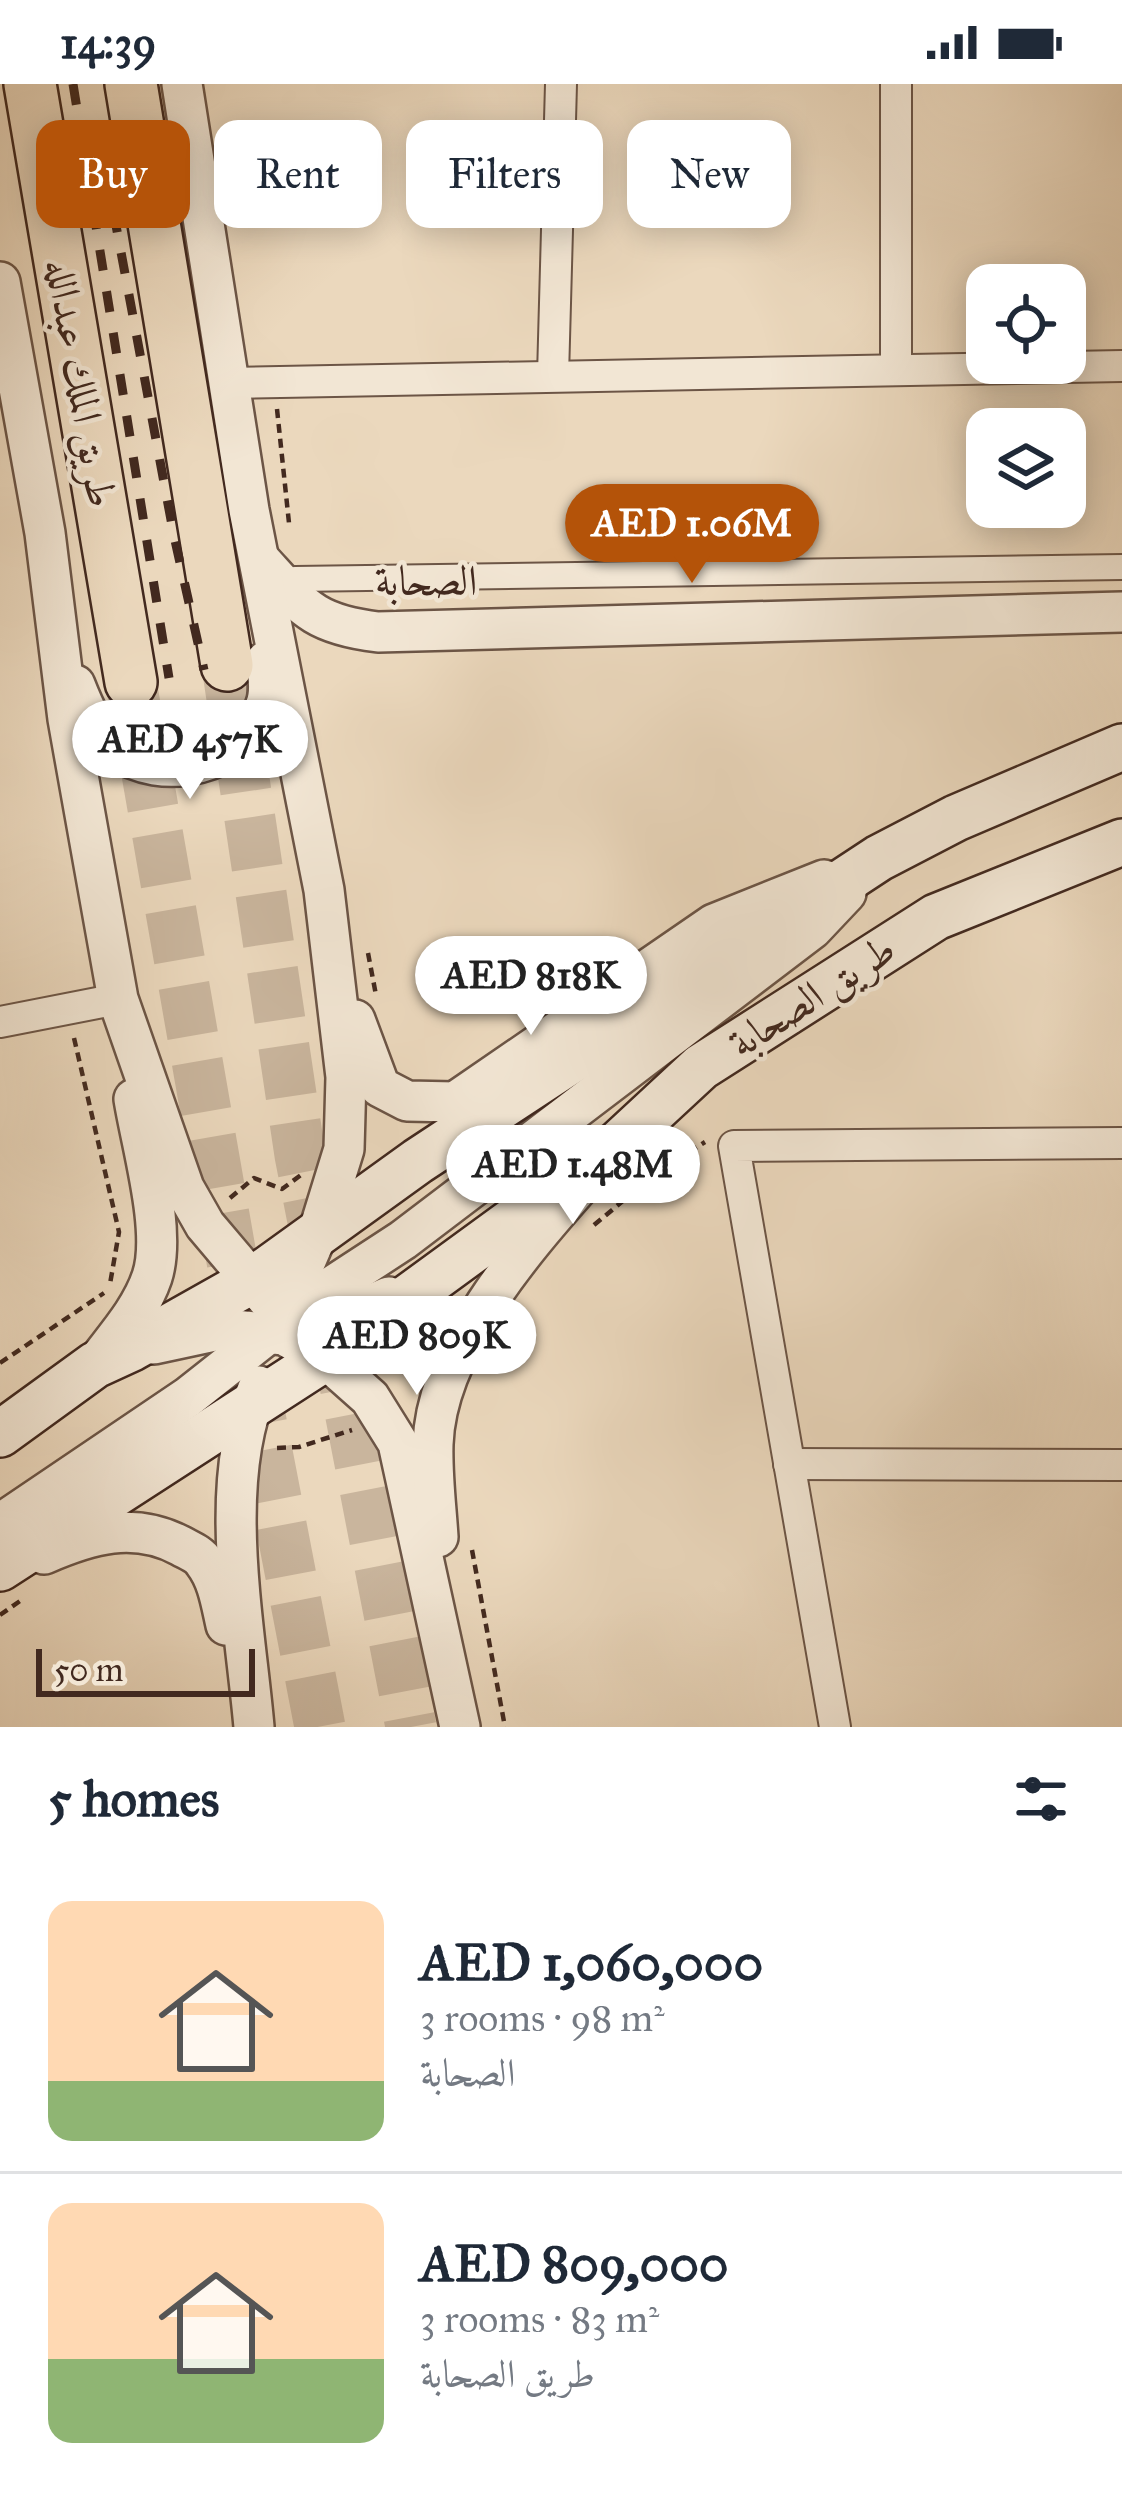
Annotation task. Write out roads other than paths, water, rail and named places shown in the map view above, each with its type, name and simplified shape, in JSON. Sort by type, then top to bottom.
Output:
[{"type":"highway","name":"طريق الملك عبدالله","points":[[30,84],[131,682]]},
{"type":"highway","points":[[131,84],[227,665]]},
{"type":"main road","name":"طريق الصحابة","points":[[0,1434],[114,1356],[253,1280],[418,1161],[879,858],[956,818],[1122,748]]},
{"type":"main road","name":"طريق الصحابة","points":[[11,1578],[440,1276],[618,1144],[701,1067],[936,917],[1122,842]]},
{"type":"street","points":[[182,84],[249,510],[324,890],[360,1040],[380,1087],[407,1101],[455,1102],[714,924],[879,858]]},
{"type":"street","points":[[553,376],[561,84]]},
{"type":"street","points":[[896,84],[896,370]]},
{"type":"street","points":[[0,283],[76,688],[95,728],[117,750],[163,767],[208,763],[250,732],[266,706],[269,682],[249,510]]},
{"type":"street","points":[[227,383],[1122,366]]},
{"type":"street","points":[[45,532],[68,719],[159,1244],[152,1279],[114,1356]]},
{"type":"street","name":"الصحابة","points":[[259,559],[320,620],[378,632],[1122,612]]},
{"type":"street","points":[[295,579],[1122,566]]},
{"type":"street","points":[[0,1524],[188,1397],[331,1287],[403,1240],[812,929],[879,858]]},
{"type":"street","points":[[252,1727],[236,1528],[248,1410],[284,1326],[344,1149],[346,1077],[324,890]]},
{"type":"street","points":[[0,1022],[118,999]]},
{"type":"street","points":[[118,999],[184,1188],[205,1225],[253,1280],[284,1326],[370,1398],[398,1443],[460,1727]]},
{"type":"street","points":[[835,1727],[734,1146],[1122,1143]]},
{"type":"street","points":[[445,1650],[433,1441],[448,1380],[512,1262],[618,1144]]},
{"type":"street","points":[[114,1356],[224,1329],[336,1321],[440,1276]]},
{"type":"street","points":[[789,1464],[1122,1465]]},
{"type":"street","points":[[11,1578],[87,1535],[121,1531],[160,1535],[202,1557],[216,1582],[252,1727]]},
{"type":"tunnel","points":[[227,665],[300,1155],[322,1267]]},
{"type":"tunnel","points":[[131,682],[236,1284]]},
{"type":"tunnel","points":[[336,1339],[411,1727]]},
{"type":"tunnel","points":[[252,1374],[320,1727]]},
{"type":"railway","points":[[73,84],[169,678]]},
{"type":"railway","points":[[116,228],[204,670]]}]
